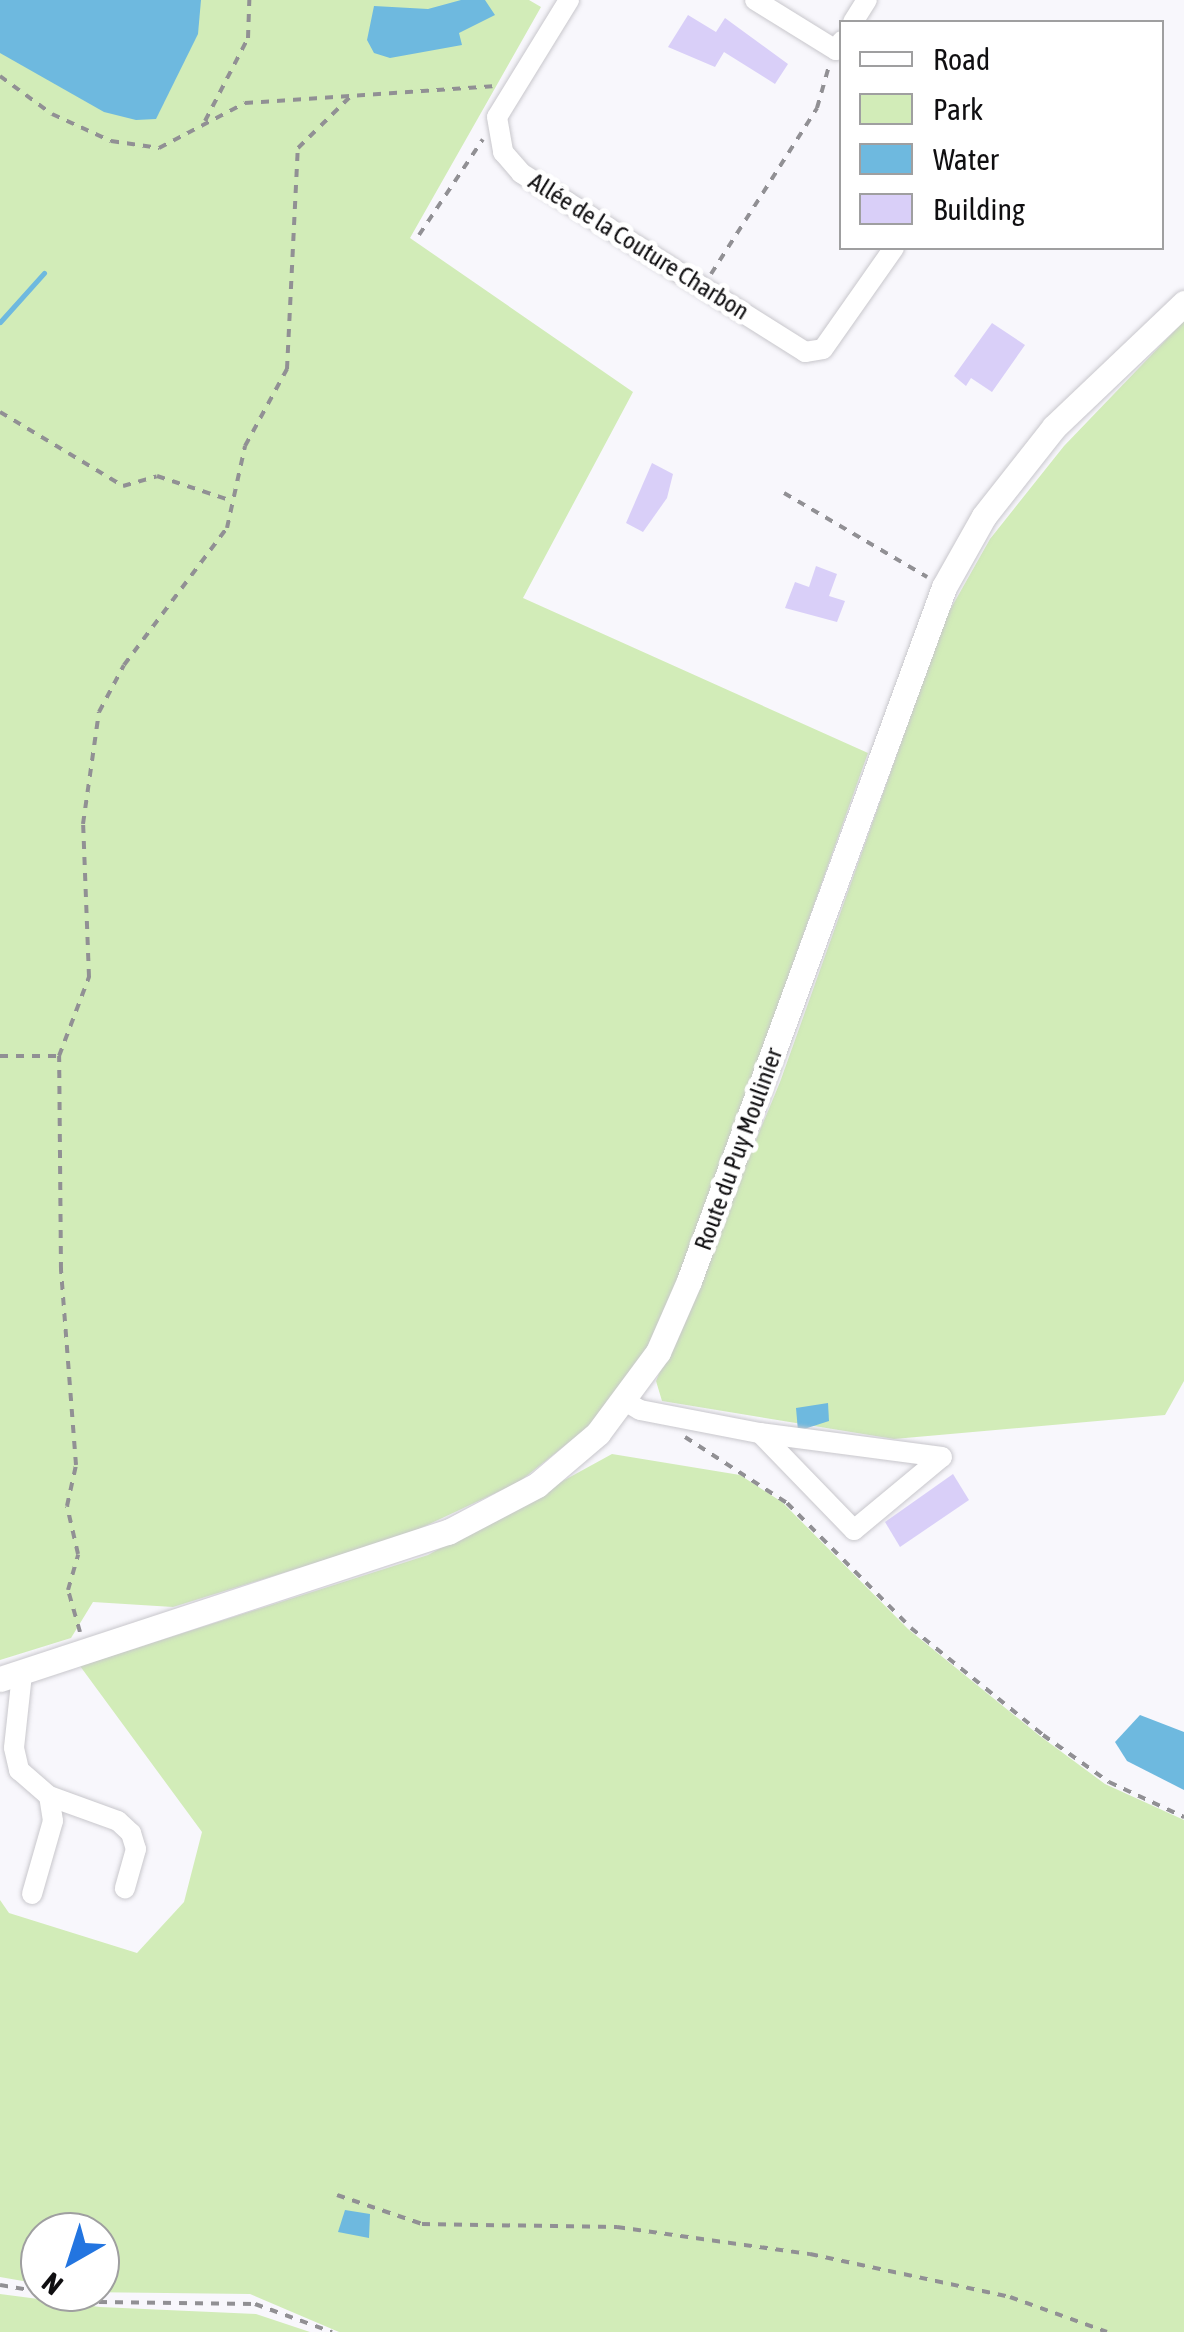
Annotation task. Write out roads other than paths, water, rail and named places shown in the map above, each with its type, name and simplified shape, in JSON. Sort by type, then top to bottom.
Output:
[{"type":"main road","name":"Route du Puy Moulinier","points":[[11,1676],[448,1532],[536,1485],[625,1402],[658,1352],[689,1282],[944,587],[984,516],[1054,428],[1184,304]]},
{"type":"street","name":"Allée de la Couture Charbon","points":[[569,0],[497,118],[503,152],[521,172],[805,352],[823,349],[893,250]]},
{"type":"street","points":[[755,0],[839,47]]},
{"type":"street","points":[[625,1402],[671,1417],[760,1433],[942,1457],[854,1530],[760,1433]]},
{"type":"street","points":[[11,1676],[14,1748],[19,1770],[48,1796],[118,1821],[131,1833],[136,1849],[125,1888]]},
{"type":"street","points":[[32,1894],[54,1821],[48,1796]]},
{"type":"water","points":[[0,0],[201,0],[198,34],[156,119],[136,120],[104,112],[0,53]]},
{"type":"water","points":[[461,0],[485,0],[495,15],[459,33],[462,45],[390,58],[374,53],[367,40],[374,6],[428,9]]},
{"type":"water","points":[[828,1403],[829,1421],[798,1431],[796,1408]]},
{"type":"water","points":[[1140,1715],[1184,1732],[1184,1790],[1127,1761],[1115,1742]]},
{"type":"water","points":[[345,2210],[370,2214],[369,2238],[338,2232]]},
{"type":"waterway","points":[[0,322],[44,273]]}]
